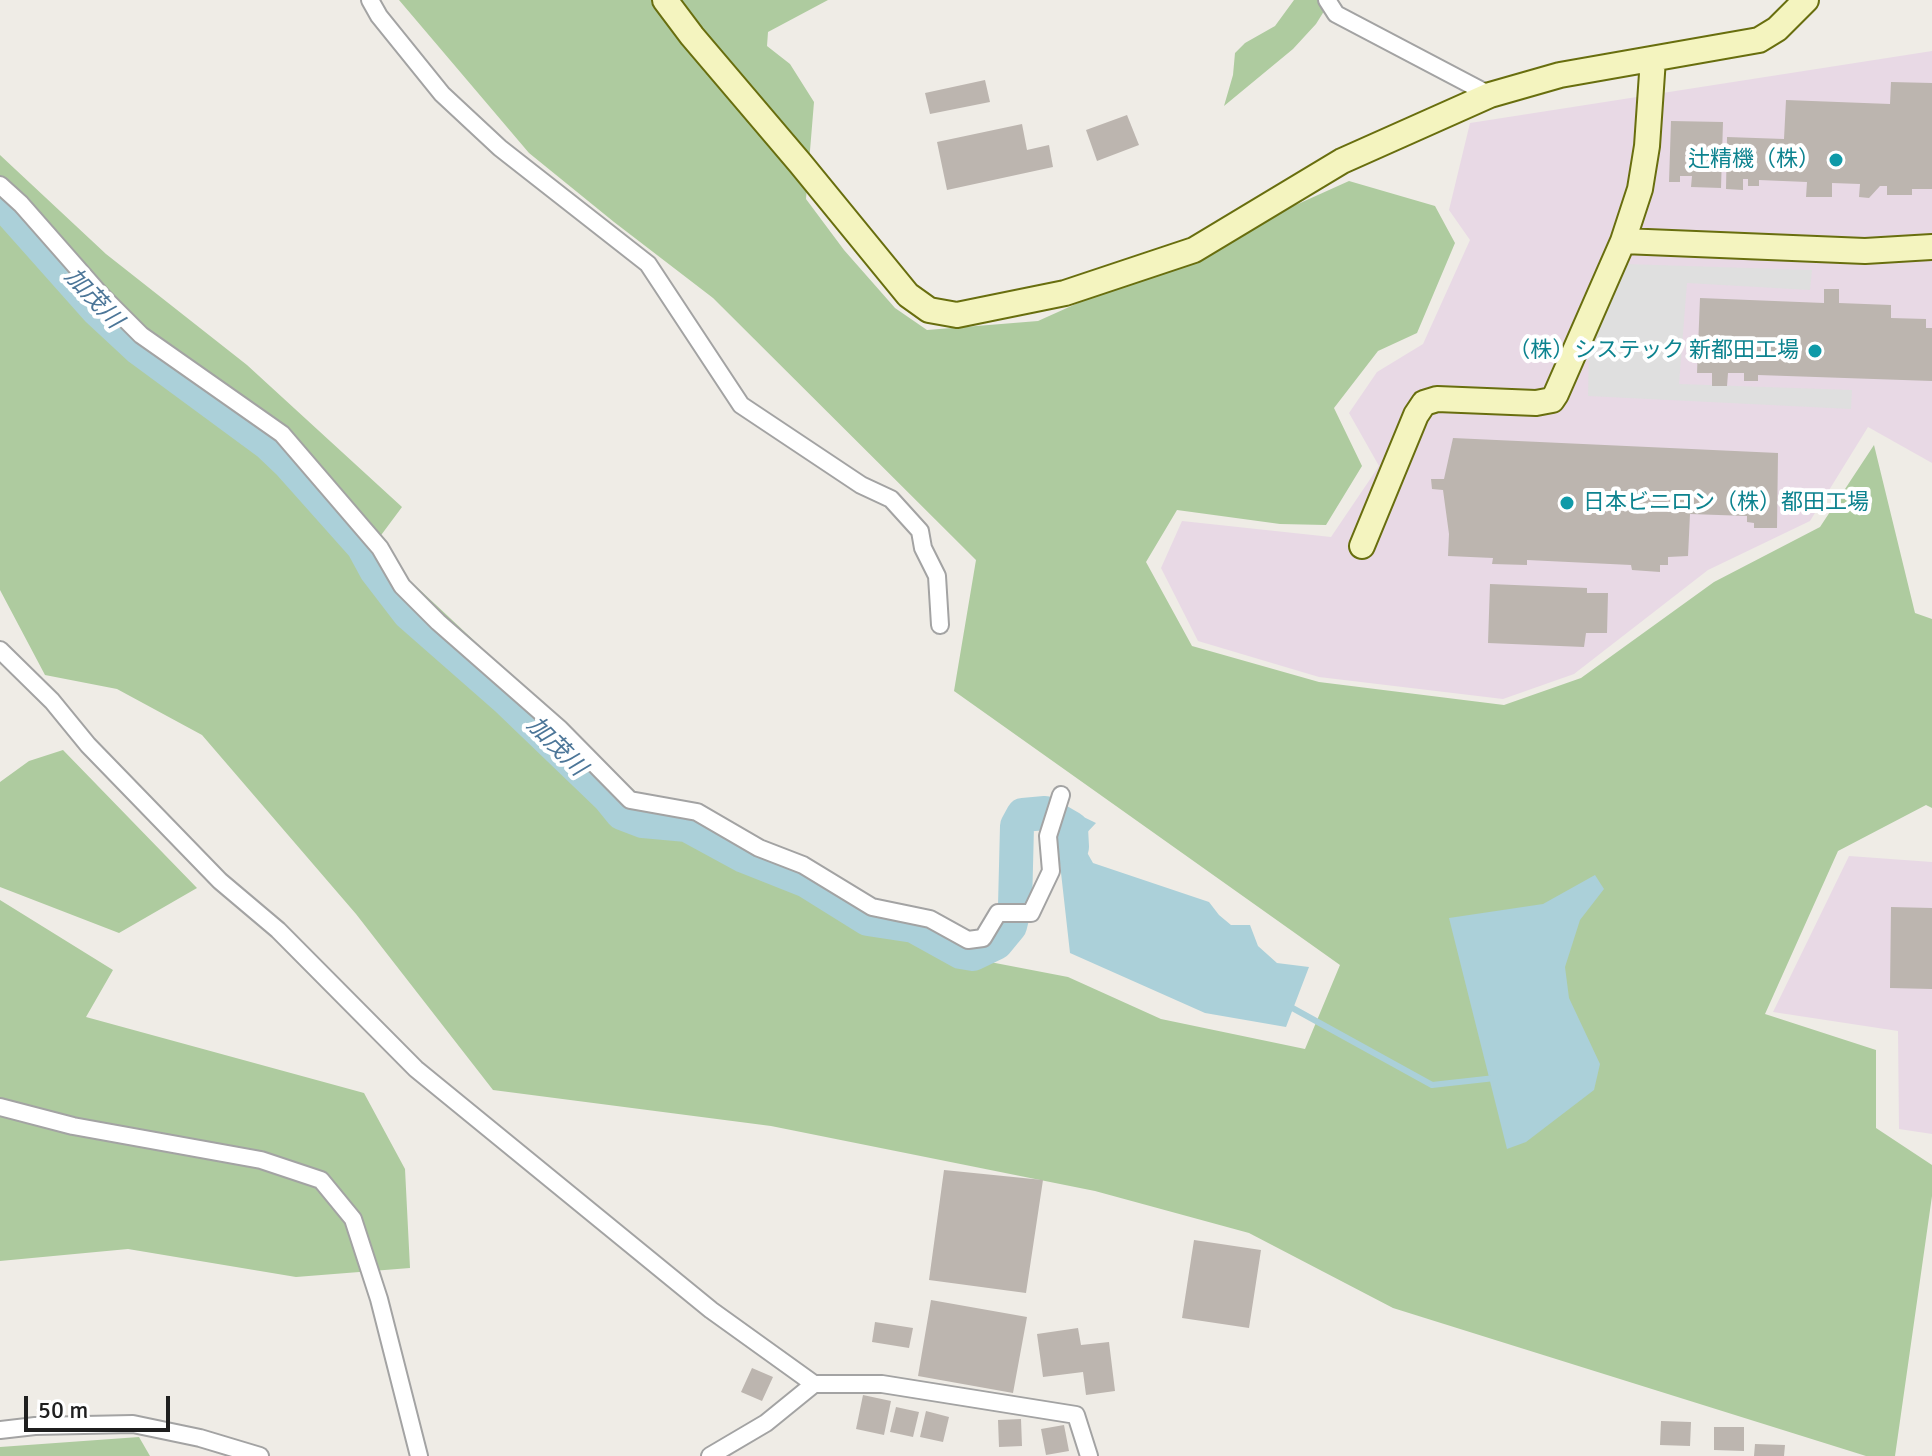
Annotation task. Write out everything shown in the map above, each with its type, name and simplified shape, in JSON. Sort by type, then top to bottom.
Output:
[{"type":"street","points":[[370,0],[379,16],[442,94],[500,148],[648,264],[741,405],[861,485],[891,499],[901,509],[920,531],[923,548],[937,576],[940,625]]},
{"type":"street","points":[[665,0],[908,295],[929,310],[941,313],[974,313],[1065,293],[1194,250],[1342,161],[1490,95],[1560,75],[1759,40],[1777,29],[1806,0]]},
{"type":"street","points":[[1327,0],[1336,14],[1490,95]]},
{"type":"street","points":[[1362,546],[1416,415],[1424,403],[1437,399],[1536,403],[1552,400],[1623,241],[1645,165],[1653,59]]},
{"type":"street","points":[[0,185],[141,335],[282,434],[380,548],[402,586],[438,622],[560,729],[630,800],[697,812],[759,848],[803,865],[872,907],[930,919],[968,940],[983,938],[998,913],[1031,913],[1051,871],[1048,836],[1061,795]]},
{"type":"street","points":[[1623,241],[1865,251],[1932,247]]},
{"type":"street","points":[[0,650],[52,701],[88,745],[220,881],[278,930],[416,1069],[711,1310],[814,1384],[882,1384],[1076,1415],[1089,1456]]},
{"type":"street","points":[[0,1107],[73,1126],[261,1160],[321,1180],[353,1219],[379,1299],[419,1456]]},
{"type":"street","points":[[710,1456],[766,1423],[814,1384]]},
{"type":"street","points":[[0,1430],[35,1426],[133,1424],[200,1438],[260,1456]]},
{"type":"shaded area","points":[[1932,51],[1932,463],[1868,427],[1810,521],[1708,570],[1574,674],[1503,699],[1319,677],[1198,641],[1161,568],[1182,521],[1331,537],[1379,466],[1349,413],[1377,372],[1423,344],[1470,240],[1449,210],[1470,123]]},
{"type":"shaded area","points":[[1625,264],[1812,270],[1810,290],[1687,283],[1679,384],[1852,390],[1851,409],[1588,396],[1589,348]]},
{"type":"shaded area","points":[[1849,856],[1932,862],[1932,1134],[1899,1129],[1898,1031],[1773,1012]]},
{"type":"green space","points":[[399,0],[828,0],[768,32],[767,46],[790,64],[814,102],[806,199],[844,250],[895,308],[927,330],[1038,321],[1349,181],[1435,206],[1455,243],[1417,333],[1378,351],[1334,408],[1362,466],[1326,525],[1280,524],[1177,510],[1146,562],[1192,646],[1319,682],[1504,705],[1581,678],[1714,582],[1820,527],[1874,445],[1915,613],[1932,619],[1932,808],[1926,805],[1838,851],[1765,1014],[1876,1050],[1876,1128],[1932,1165],[1932,1196],[1895,1456],[1866,1456],[1393,1308],[1249,1233],[1095,1191],[771,1126],[493,1090],[356,914],[202,735],[117,689],[45,675],[0,590],[0,155],[106,254],[247,365],[402,507],[373,546],[637,793],[874,919],[964,957],[1068,977],[1161,1019],[1305,1049],[1340,965],[954,691],[976,560],[713,298],[529,153]]},
{"type":"green space","points":[[1294,0],[1331,0],[1316,24],[1293,49],[1224,106],[1233,75],[1235,53],[1245,43],[1275,26]]},
{"type":"green space","points":[[63,750],[197,888],[119,933],[0,887],[0,782],[29,761]]},
{"type":"green space","points":[[0,900],[113,970],[86,1017],[364,1093],[405,1169],[410,1268],[296,1277],[128,1249],[0,1261]]},
{"type":"green space","points":[[139,1437],[150,1456],[0,1456],[0,1447]]},
{"type":"water","points":[[1065,808],[1096,823],[1080,840],[1093,863],[1209,902],[1231,925],[1250,925],[1258,946],[1277,963],[1309,967],[1286,1027],[1205,1013],[1070,953],[1057,837]]},
{"type":"water","points":[[1595,875],[1604,889],[1580,920],[1565,967],[1569,998],[1600,1064],[1594,1090],[1526,1142],[1507,1149],[1449,918],[1543,904]]},
{"type":"building","points":[[985,80],[990,102],[930,114],[925,93]]},
{"type":"building","points":[[1891,82],[1932,83],[1932,189],[1912,189],[1912,195],[1887,195],[1887,186],[1880,186],[1869,198],[1859,197],[1860,184],[1832,183],[1832,197],[1806,197],[1807,182],[1759,180],[1759,186],[1748,186],[1748,179],[1743,179],[1743,190],[1726,189],[1727,137],[1784,139],[1786,100],[1890,104]]},
{"type":"building","points":[[1127,115],[1139,145],[1097,161],[1086,130]]},
{"type":"building","points":[[1671,121],[1723,122],[1721,188],[1691,187],[1692,176],[1680,176],[1680,182],[1669,182]]},
{"type":"building","points":[[1022,124],[1027,150],[1049,145],[1053,167],[947,190],[937,142]]},
{"type":"building","name":"（株）システック 新都田工場","points":[[1824,289],[1839,289],[1839,303],[1891,305],[1891,318],[1926,319],[1926,328],[1932,328],[1932,381],[1758,375],[1758,381],[1744,381],[1744,373],[1728,373],[1727,386],[1712,386],[1712,373],[1697,373],[1700,298],[1824,303]]},
{"type":"building","name":"日本ビニロン（株）都田工場","points":[[1453,438],[1778,453],[1777,528],[1754,528],[1754,523],[1747,522],[1747,516],[1690,514],[1688,556],[1668,557],[1668,565],[1660,565],[1660,572],[1632,570],[1631,565],[1527,560],[1527,565],[1492,564],[1493,558],[1448,556],[1449,534],[1443,490],[1432,489],[1431,479],[1444,479]]},
{"type":"building","points":[[1490,584],[1587,588],[1587,593],[1608,593],[1607,633],[1586,633],[1584,647],[1488,643]]},
{"type":"building","points":[[1891,907],[1932,908],[1932,989],[1890,988]]},
{"type":"building","points":[[944,1170],[1043,1180],[1026,1293],[929,1280]]},
{"type":"building","points":[[1194,1240],[1261,1250],[1249,1328],[1182,1318]]},
{"type":"building","points":[[931,1300],[1027,1317],[1013,1393],[918,1376]]},
{"type":"building","points":[[875,1322],[913,1328],[909,1348],[872,1342]]},
{"type":"building","points":[[1078,1328],[1081,1345],[1109,1342],[1115,1391],[1086,1395],[1083,1372],[1043,1377],[1037,1334]]},
{"type":"building","points":[[752,1368],[773,1377],[762,1401],[741,1392]]},
{"type":"building","points":[[863,1395],[891,1401],[884,1435],[856,1429]]},
{"type":"building","points":[[896,1407],[919,1412],[913,1437],[890,1432]]},
{"type":"building","points":[[926,1411],[949,1417],[943,1442],[920,1437]]},
{"type":"building","points":[[1021,1419],[1022,1446],[999,1447],[998,1420]]},
{"type":"building","points":[[1661,1421],[1691,1422],[1690,1446],[1660,1445]]},
{"type":"building","points":[[1064,1425],[1069,1451],[1046,1455],[1041,1429]]},
{"type":"building","points":[[1714,1427],[1744,1427],[1744,1451],[1714,1450]]},
{"type":"building","points":[[1755,1444],[1785,1445],[1784,1456],[1754,1456]]},
{"type":"waterway","name":"加茂川","points":[[0,200],[97,309],[139,348],[268,443],[289,463],[363,546],[376,570],[409,613],[507,699],[622,813],[643,821],[687,825],[744,856],[807,881],[868,919],[914,926],[961,952],[973,954],[996,943],[1010,926],[1015,906],[1017,826],[1023,815],[1045,813],[1071,828],[1072,847]]},
{"type":"waterway","points":[[1287,1005],[1432,1085],[1495,1078]]},
{"type":"place","name":"辻精機（株）","points":[[1836,160]]},
{"type":"place","name":"（株）システック 新都田工場","points":[[1815,351]]},
{"type":"place","name":"日本ビニロン（株）都田工場","points":[[1567,503]]}]
